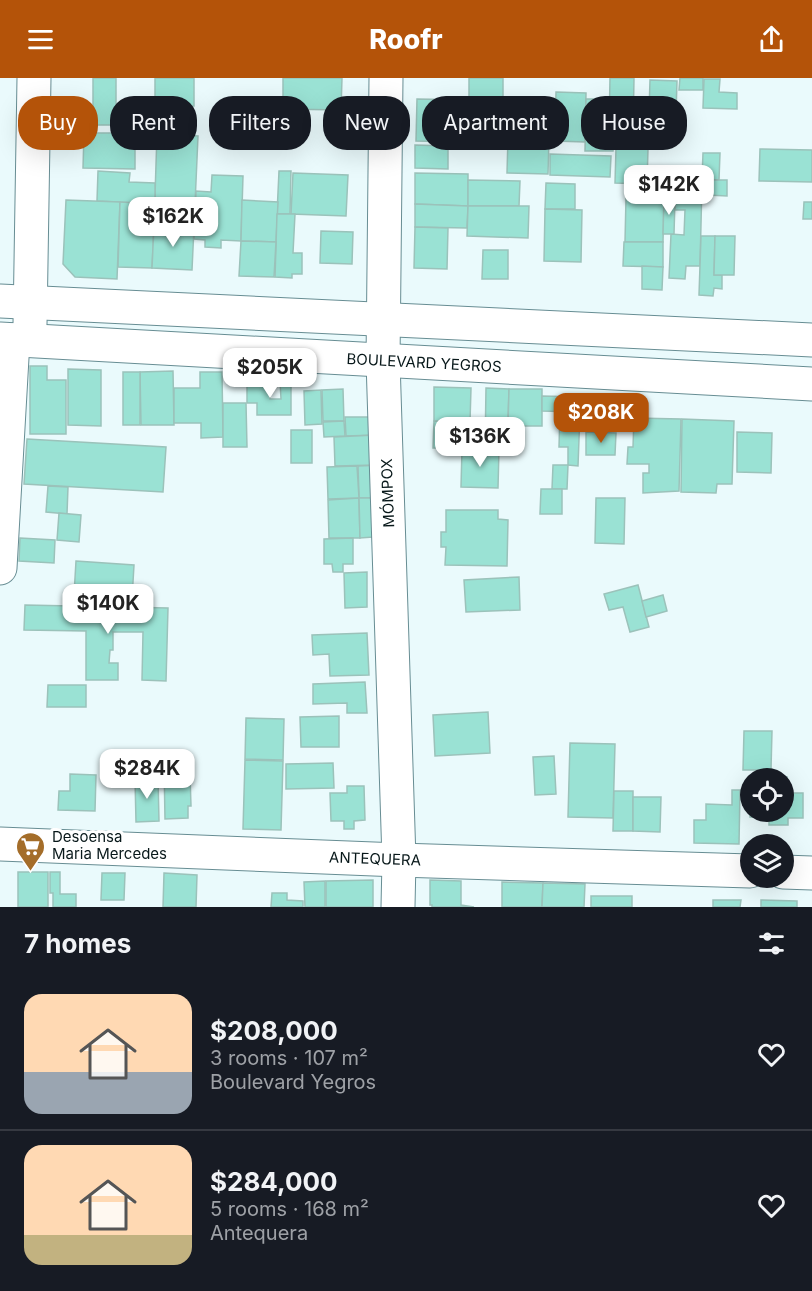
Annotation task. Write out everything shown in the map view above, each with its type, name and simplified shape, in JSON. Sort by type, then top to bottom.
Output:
[{"type":"street","points":[[0,568],[15,301],[33,78]]},
{"type":"street","name":"MÓMPOX","points":[[386,78],[383,319],[399,860],[398,907]]},
{"type":"street","points":[[15,301],[812,340]]},
{"type":"street","name":"BOULEVARD YEGROS","points":[[14,340],[812,384]]},
{"type":"street","name":"ANTEQUERA","points":[[1,838],[399,860],[740,871]]},
{"type":"street","points":[[794,872],[812,873]]},
{"type":"building","points":[[93,78],[116,78],[116,96],[110,96],[110,125],[98,125],[98,96],[93,96]]},
{"type":"building","points":[[155,78],[194,78],[194,96],[155,96]]},
{"type":"building","points":[[283,78],[342,78],[341,96],[323,96],[323,110],[311,109],[311,96],[283,96]]},
{"type":"building","points":[[469,78],[503,78],[503,96],[469,96]]},
{"type":"building","points":[[610,78],[634,78],[634,96],[610,96]]},
{"type":"building","points":[[680,78],[703,78],[703,90],[679,90]]},
{"type":"building","points":[[704,79],[720,79],[719,92],[737,93],[737,109],[703,108]]},
{"type":"building","points":[[650,80],[677,81],[677,96],[650,96]]},
{"type":"building","points":[[556,92],[586,93],[586,96],[581,96],[581,142],[569,141],[569,96],[556,96]]},
{"type":"building","points":[[417,99],[422,99],[422,141],[416,141]]},
{"type":"building","points":[[98,133],[110,133],[110,150],[135,150],[135,169],[83,168],[84,150],[98,150]]},
{"type":"building","points":[[198,136],[194,227],[154,226],[156,150],[197,150]]},
{"type":"building","points":[[415,145],[422,145],[422,150],[448,150],[448,169],[415,168]]},
{"type":"building","points":[[760,149],[812,150],[812,182],[759,181]]},
{"type":"building","points":[[508,150],[549,150],[548,174],[507,173]]},
{"type":"building","points":[[585,150],[613,150],[613,151]]},
{"type":"building","points":[[616,150],[648,150],[647,184],[615,183]]},
{"type":"building","points":[[703,153],[720,153],[719,180],[702,179]]},
{"type":"building","points":[[550,154],[611,156],[610,177],[550,175]]},
{"type":"building","points":[[98,171],[130,173],[129,182],[155,183],[155,204],[97,201]]},
{"type":"building","points":[[279,171],[291,171],[290,214],[277,214]]},
{"type":"building","points":[[293,173],[348,175],[346,216],[291,214]]},
{"type":"building","points":[[415,173],[468,174],[468,206],[415,204]]},
{"type":"building","points":[[212,175],[243,176],[241,241],[221,240],[221,248],[205,247],[205,240],[194,239],[196,191],[211,192]]},
{"type":"building","points":[[676,177],[694,177],[694,182],[702,182],[700,266],[686,266],[685,279],[669,278],[671,234],[684,235],[685,210],[675,210]]},
{"type":"building","points":[[468,180],[520,181],[519,206],[468,206]]},
{"type":"building","points":[[708,180],[727,180],[727,196],[707,195]]},
{"type":"building","points":[[546,183],[575,184],[575,209],[545,209]]},
{"type":"building","points":[[626,198],[664,199],[663,242],[625,242]]},
{"type":"building","points":[[664,199],[675,199],[674,234],[663,234]]},
{"type":"building","points":[[66,200],[120,202],[117,279],[75,277],[63,264]]},
{"type":"building","points":[[242,200],[278,202],[276,242],[241,241]]},
{"type":"building","points":[[120,202],[155,204],[152,268],[118,267]]},
{"type":"building","points":[[804,202],[812,202],[812,219],[803,219]]},
{"type":"building","points":[[415,204],[468,206],[467,228],[415,227]]},
{"type":"building","points":[[468,206],[529,206],[528,238],[467,236]]},
{"type":"building","points":[[545,209],[582,210],[581,262],[544,261]]},
{"type":"building","points":[[277,214],[295,214],[293,253],[302,253],[302,274],[292,274],[292,278],[275,277]]},
{"type":"building","points":[[154,226],[194,227],[192,270],[152,268]]},
{"type":"building","points":[[415,227],[448,228],[447,269],[414,268]]},
{"type":"building","points":[[321,231],[353,232],[352,264],[320,263]]},
{"type":"building","points":[[701,236],[715,236],[714,275],[722,275],[722,289],[714,288],[713,296],[699,295]]},
{"type":"building","points":[[715,236],[735,236],[734,275],[714,275]]},
{"type":"building","points":[[241,241],[276,242],[274,277],[239,276]]},
{"type":"building","points":[[624,242],[663,242],[663,267],[623,266]]},
{"type":"building","points":[[483,250],[508,250],[508,279],[482,279]]},
{"type":"building","points":[[642,266],[663,267],[662,290],[642,289]]},
{"type":"building","points":[[30,366],[47,366],[47,380],[66,380],[66,434],[30,434]]},
{"type":"building","points":[[68,369],[101,370],[101,426],[68,425]]},
{"type":"building","points":[[173,371],[174,425],[141,425],[140,372]]},
{"type":"building","points":[[123,372],[140,372],[140,425],[123,425]]},
{"type":"building","points":[[200,372],[222,372],[223,437],[201,438],[201,423],[174,423],[174,388],[200,388]]},
{"type":"building","points":[[280,382],[291,382],[291,415],[257,415],[257,403],[247,403],[247,383],[270,383],[270,399],[281,399]]},
{"type":"building","points":[[434,387],[471,388],[470,422],[434,421]]},
{"type":"building","points":[[486,388],[509,389],[507,450],[485,449]]},
{"type":"building","points":[[343,389],[344,421],[323,421],[322,390]]},
{"type":"building","points":[[509,389],[542,389],[542,426],[508,426]]},
{"type":"building","points":[[321,390],[322,424],[305,425],[304,391]]},
{"type":"building","points":[[542,396],[580,397],[580,412],[542,411]]},
{"type":"building","points":[[598,397],[627,398],[627,419],[597,418]]},
{"type":"building","points":[[223,403],[246,403],[247,447],[223,447]]},
{"type":"building","points":[[560,412],[580,412],[578,466],[568,465],[568,447],[559,447]]},
{"type":"building","points":[[345,417],[375,417],[376,435],[346,436]]},
{"type":"building","points":[[634,418],[681,419],[679,491],[643,493],[643,473],[649,473],[649,464],[627,464],[628,447],[633,447]]},
{"type":"building","points":[[682,419],[734,421],[732,484],[717,484],[716,493],[681,492]]},
{"type":"building","points":[[344,421],[345,436],[324,437],[323,422]]},
{"type":"building","points":[[434,421],[451,422],[450,448],[433,448]]},
{"type":"building","points":[[291,430],[312,430],[312,463],[291,463]]},
{"type":"building","points":[[586,432],[616,433],[615,455],[586,455]]},
{"type":"building","points":[[737,432],[772,433],[771,473],[737,472]]},
{"type":"building","points":[[376,435],[377,465],[335,466],[334,437]]},
{"type":"building","points":[[27,439],[166,447],[163,492],[24,484]]},
{"type":"building","points":[[462,449],[499,449],[498,488],[461,487]]},
{"type":"building","points":[[384,465],[385,498],[359,498],[358,466]]},
{"type":"building","points":[[553,465],[568,465],[567,489],[552,489]]},
{"type":"building","points":[[357,466],[359,498],[328,499],[327,467]]},
{"type":"building","points":[[48,486],[68,487],[67,514],[46,512]]},
{"type":"building","points":[[541,489],[562,489],[562,514],[540,514]]},
{"type":"building","points":[[359,498],[360,538],[329,538],[328,500]]},
{"type":"building","points":[[359,498],[386,498],[387,536],[360,538]]},
{"type":"building","points":[[596,498],[625,498],[624,544],[595,543]]},
{"type":"building","points":[[446,510],[498,510],[498,519],[508,520],[507,566],[445,565],[446,547],[441,547],[441,532],[446,532]]},
{"type":"building","points":[[59,513],[81,515],[79,542],[57,540]]},
{"type":"building","points":[[20,538],[55,540],[54,563],[19,561]]},
{"type":"building","points":[[353,538],[353,564],[343,564],[343,572],[333,572],[332,564],[324,564],[324,539]]},
{"type":"building","points":[[76,561],[134,565],[132,599],[74,595]]},
{"type":"building","points":[[367,572],[367,607],[345,608],[344,573]]},
{"type":"building","points":[[519,577],[520,610],[466,612],[464,580]]},
{"type":"building","points":[[638,585],[649,627],[630,632],[623,607],[609,610],[604,594]]},
{"type":"building","points":[[663,595],[667,611],[646,617],[642,601]]},
{"type":"building","points":[[25,605],[168,608],[166,681],[142,680],[143,632],[113,632],[113,650],[110,650],[109,663],[118,663],[118,680],[86,680],[86,631],[24,630]]},
{"type":"building","points":[[367,633],[369,675],[330,676],[329,654],[313,655],[312,635]]},
{"type":"building","points":[[365,682],[367,713],[347,713],[347,703],[313,704],[313,684]]},
{"type":"building","points":[[48,685],[86,685],[86,707],[47,707]]},
{"type":"building","points":[[488,712],[490,753],[435,756],[433,715]]},
{"type":"building","points":[[339,716],[339,747],[301,747],[300,717]]},
{"type":"building","points":[[246,718],[284,719],[283,760],[245,759]]},
{"type":"building","points":[[744,731],[772,731],[771,768],[743,768]]},
{"type":"building","points":[[570,743],[615,744],[613,818],[568,817]]},
{"type":"building","points":[[554,756],[556,794],[535,795],[533,757]]},
{"type":"building","points":[[245,760],[283,761],[281,830],[243,829]]},
{"type":"building","points":[[333,763],[334,788],[286,789],[286,764]]},
{"type":"building","points":[[164,764],[186,764],[186,775],[190,775],[191,806],[188,806],[188,818],[165,819]]},
{"type":"building","points":[[70,774],[96,775],[95,811],[58,810],[59,791],[70,791]]},
{"type":"building","points":[[158,778],[159,821],[136,822],[135,779]]},
{"type":"building","points":[[347,786],[364,786],[365,820],[354,821],[354,829],[344,829],[344,821],[331,821],[330,793],[347,793]]},
{"type":"building","points":[[732,790],[740,790],[739,844],[694,843],[694,820],[706,820],[706,804],[732,805]]},
{"type":"building","points":[[614,791],[633,791],[633,831],[613,831]]},
{"type":"building","points":[[794,793],[803,793],[803,818],[794,818]]},
{"type":"building","points":[[633,797],[661,797],[660,832],[633,831]]},
{"type":"building","points":[[769,822],[788,822],[788,825],[769,825]]},
{"type":"building","points":[[18,872],[48,872],[48,907],[18,907]]},
{"type":"building","points":[[50,872],[60,872],[60,894],[76,894],[76,907],[53,907]]},
{"type":"building","points":[[102,873],[125,873],[124,900],[101,900]]},
{"type":"building","points":[[164,873],[197,875],[196,907],[163,907]]},
{"type":"building","points":[[373,880],[373,907],[326,907],[326,881]]},
{"type":"building","points":[[430,880],[461,881],[461,905],[474,907],[432,907],[430,905]]},
{"type":"building","points":[[325,881],[325,907],[305,907],[304,882]]},
{"type":"building","points":[[502,882],[543,883],[542,907],[502,907]]},
{"type":"building","points":[[543,883],[585,884],[584,907],[542,907]]},
{"type":"building","points":[[272,893],[287,893],[287,900],[303,901],[303,907],[271,907]]},
{"type":"building","points":[[591,896],[632,896],[632,907],[591,907]]},
{"type":"building","points":[[713,900],[741,900],[740,907],[713,907]]},
{"type":"building","points":[[761,900],[797,901],[797,907],[761,907]]},
{"type":"place","name":"Desoensa Maria Mercedes","points":[[31,872]]}]
